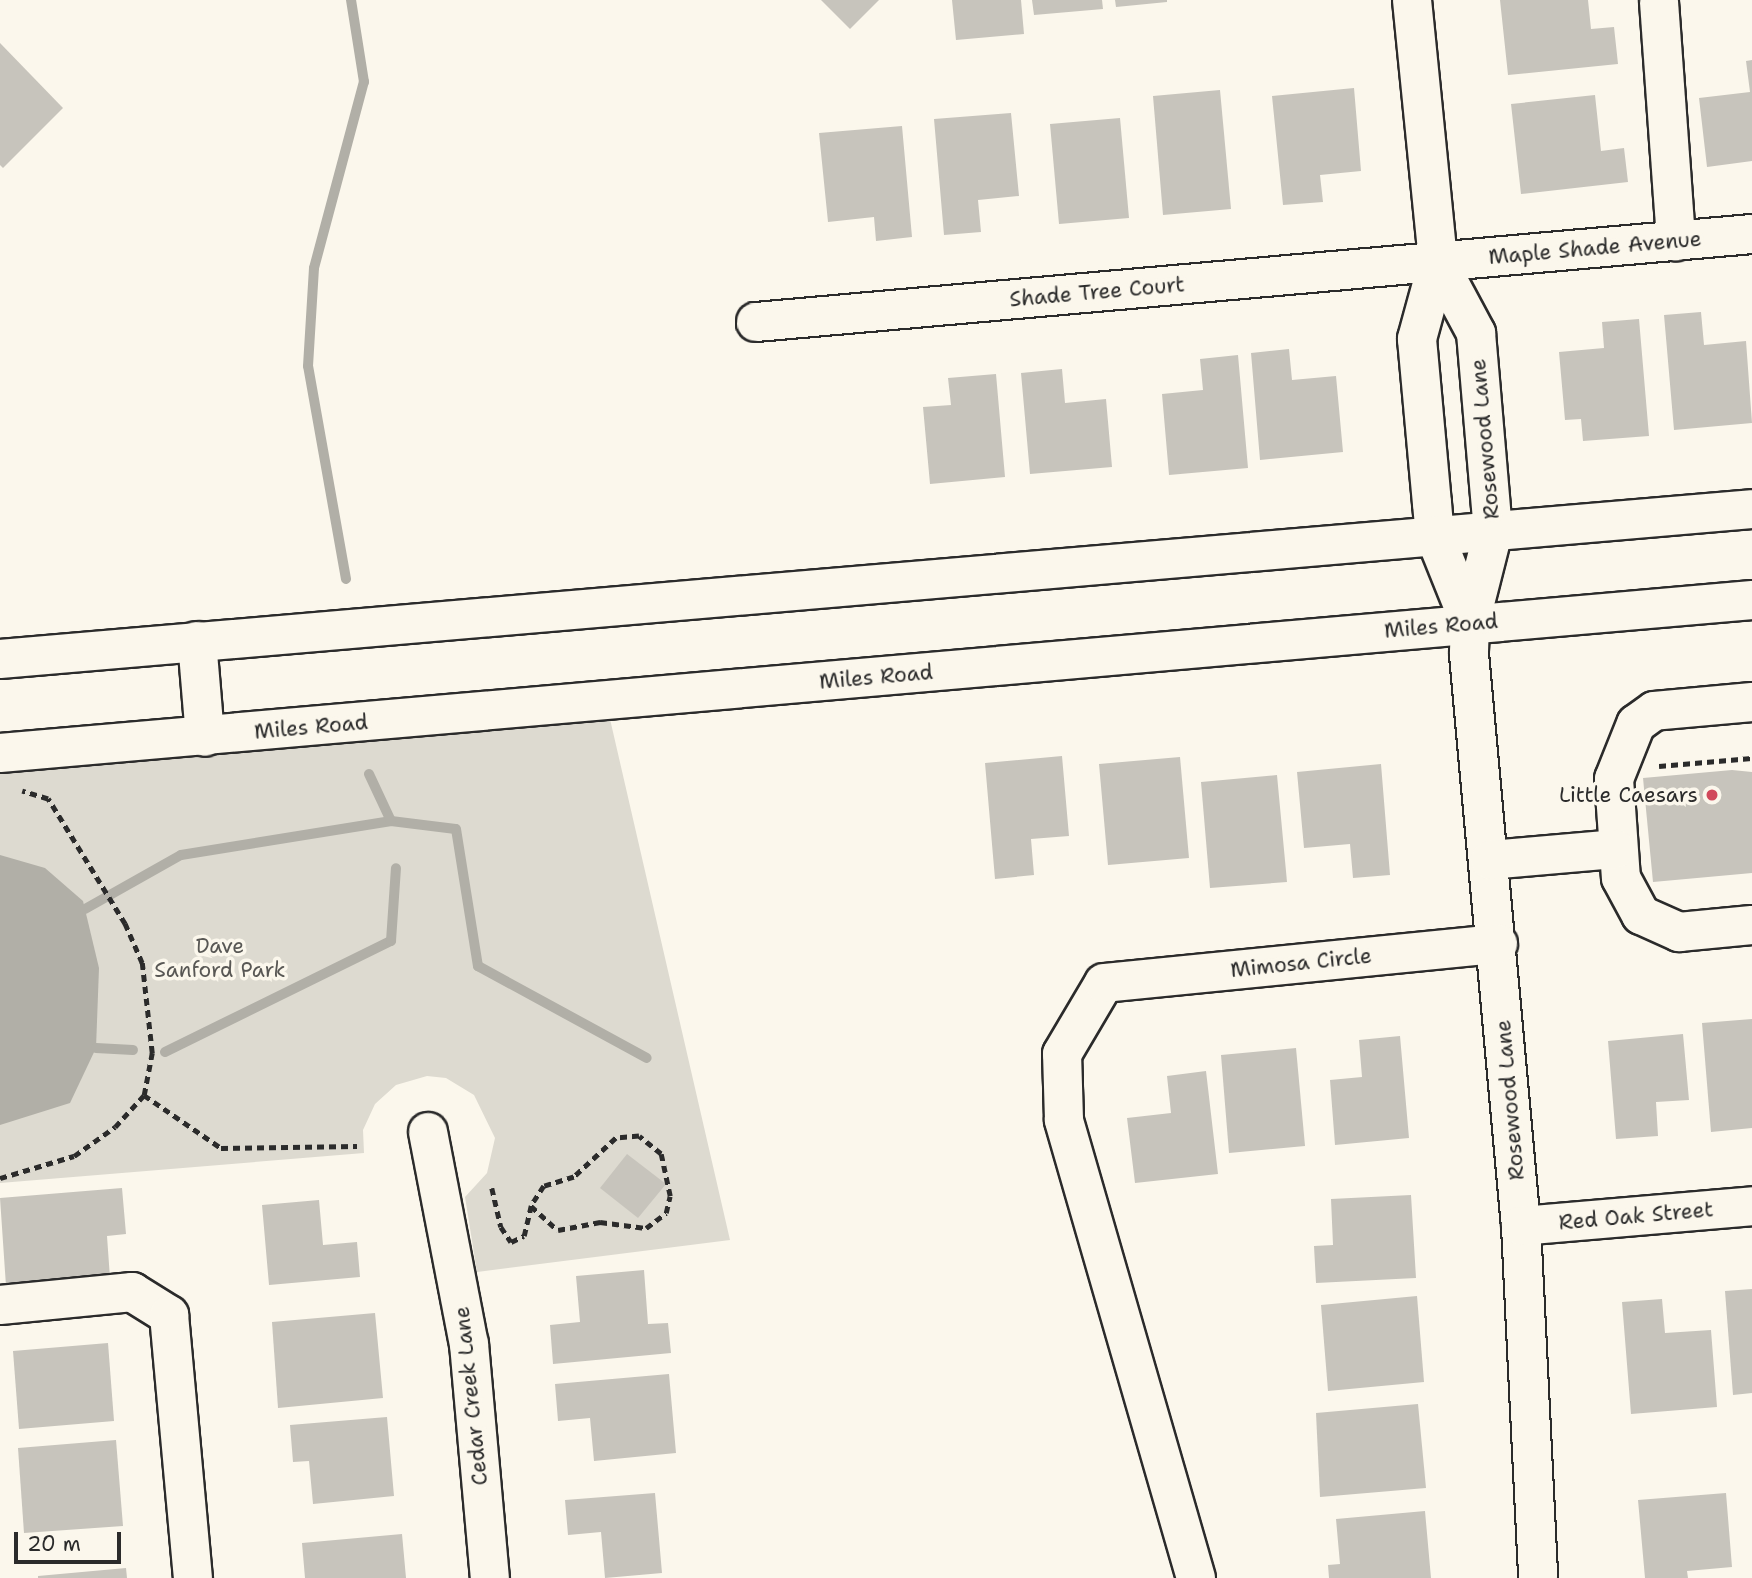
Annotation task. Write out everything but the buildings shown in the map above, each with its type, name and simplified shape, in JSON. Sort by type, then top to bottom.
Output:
[{"type":"street","name":"Rosewood Lane","points":[[1412,0],[1438,261],[1417,339],[1435,536],[1470,623],[1521,1226],[1538,1578]]},
{"type":"street","points":[[1668,1],[1676,241]]},
{"type":"street","name":"Maple Shade Avenue","points":[[1438,261],[1752,234]]},
{"type":"street","name":"Rosewood Lane","points":[[1438,261],[1476,333],[1493,532],[1470,623]]},
{"type":"street","name":"Shade Tree Court","points":[[755,322],[1438,261]]},
{"type":"street","points":[[0,659],[1752,509]]},
{"type":"street","name":"Miles Road","points":[[0,753],[1752,600]]},
{"type":"street","points":[[197,641],[205,737]]},
{"type":"street","points":[[1752,702],[1654,710],[1636,724],[1616,770],[1616,849],[1620,878],[1641,915],[1679,932],[1752,925]]},
{"type":"street","points":[[1490,860],[1616,849]]},
{"type":"street","name":"Mimosa Circle","points":[[1196,1578],[1059,1097],[1062,1054],[1104,983],[1498,944]]},
{"type":"street","name":"Cedar Creek Lane","points":[[428,1132],[469,1344],[490,1578]]},
{"type":"street","name":"Red Oak Street","points":[[1521,1226],[1752,1206]]},
{"type":"street","points":[[0,1305],[132,1292],[169,1315],[193,1578]]},
{"type":"path","points":[[1616,770],[1752,758]]},
{"type":"path","points":[[0,1178],[74,1156],[115,1127],[144,1095],[152,1053],[142,963],[125,924],[48,799],[9,790]]},
{"type":"path","points":[[144,1095],[220,1148],[357,1146]]},
{"type":"path","points":[[492,1188],[501,1227],[511,1241],[524,1236],[531,1206],[544,1186],[574,1177],[616,1138],[639,1136],[661,1154],[670,1196],[658,1223],[639,1228],[600,1222],[558,1230],[531,1206]]},
{"type":"green space","name":"Dave Sanford Park","points":[[610,719],[730,1240],[477,1272],[465,1197],[487,1173],[495,1138],[474,1095],[446,1078],[427,1076],[396,1085],[375,1104],[363,1130],[364,1153],[0,1183],[0,772]]},
{"type":"shaded area","points":[[0,855],[45,868],[83,901],[99,968],[96,1048],[70,1103],[0,1125]]},
{"type":"waterway","points":[[346,579],[308,366],[314,268],[364,82],[351,0]]},
{"type":"waterway","points":[[85,909],[181,855],[391,821],[369,774]]},
{"type":"waterway","points":[[391,821],[456,829],[478,966],[647,1058]]},
{"type":"waterway","points":[[165,1052],[391,941],[396,868]]},
{"type":"waterway","points":[[96,1048],[133,1050]]},
{"type":"place","name":"Little Caesars","points":[[1712,795]]}]
